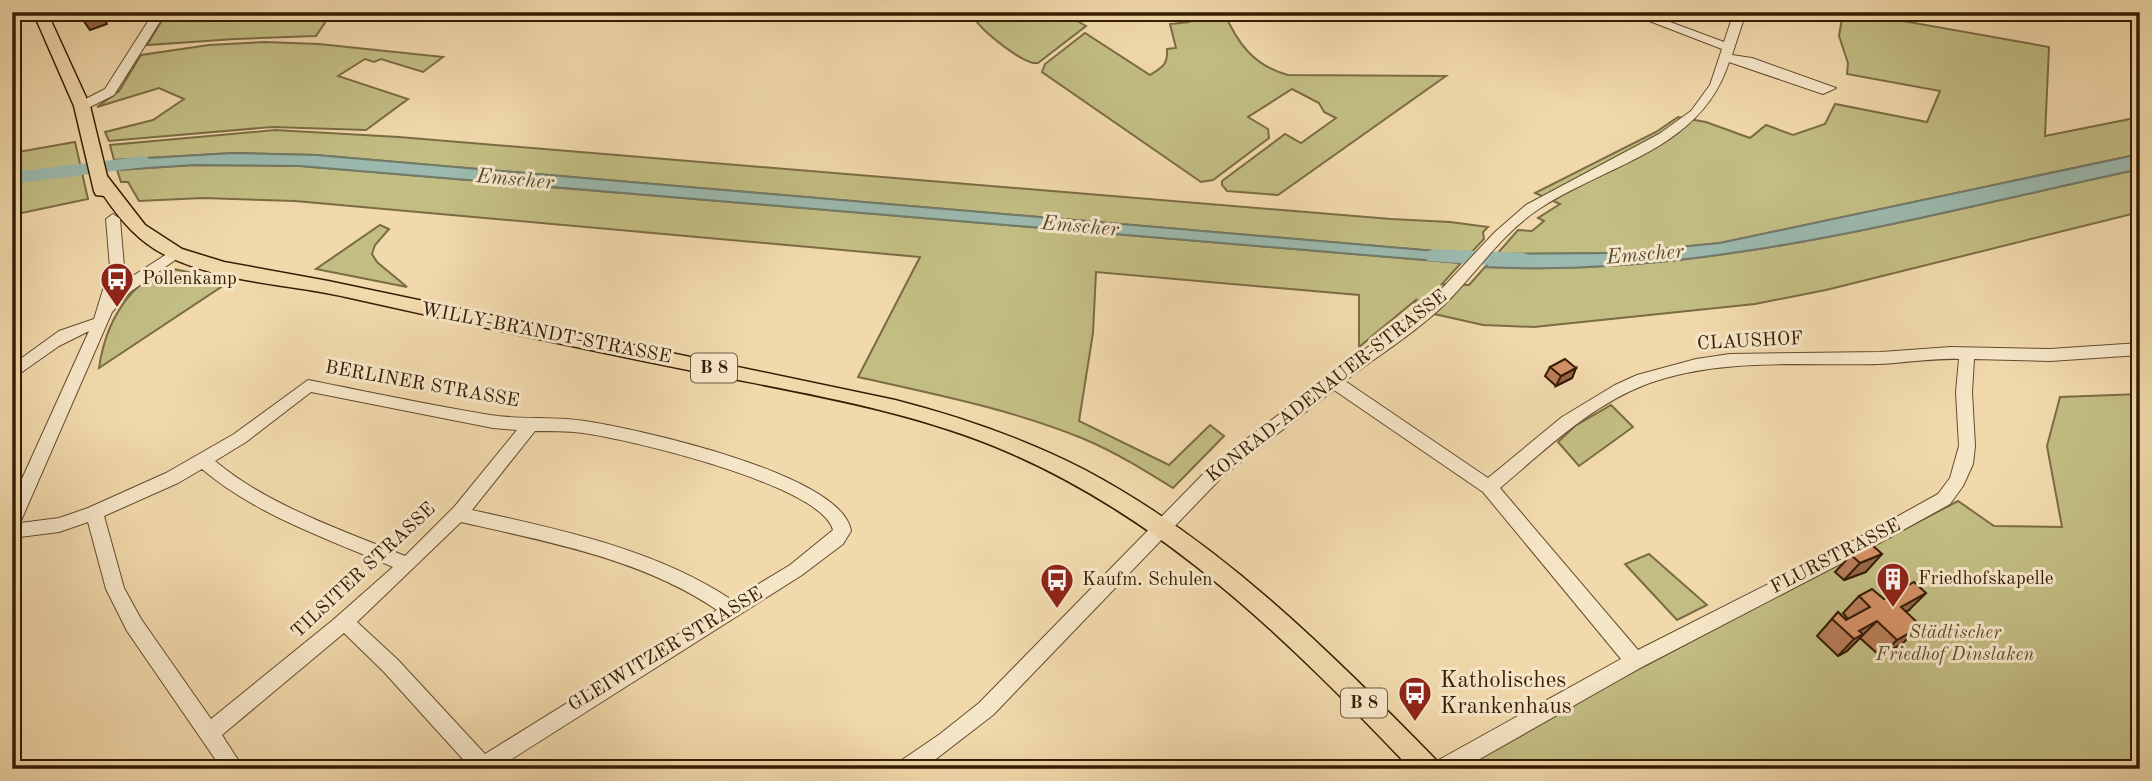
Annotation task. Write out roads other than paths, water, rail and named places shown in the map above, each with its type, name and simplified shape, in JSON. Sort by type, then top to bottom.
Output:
[{"type":"main road","name":"WILLY-BRANDT-STRASSE","points":[[40,12],[82,106],[101,180],[102,194],[113,219],[132,238],[256,282],[378,300],[896,407],[956,424],[1024,450],[1085,478],[1162,525],[1242,587],[1428,769]]},
{"type":"main road","name":"WILLY-BRANDT-STRASSE","points":[[101,180],[131,223],[169,253]]},
{"type":"street","points":[[82,106],[110,92],[160,12]]},
{"type":"street","points":[[1632,12],[1726,52],[1748,66],[1823,90],[1830,88],[1748,61],[1742,62]]},
{"type":"street","name":"KONRAD-ADENAUER-STRASSE","points":[[906,769],[947,741],[986,709],[1217,471],[1439,301],[1500,235],[1540,202],[1680,126],[1711,93],[1740,12]]},
{"type":"street","points":[[12,522],[111,292],[117,263],[113,219]]},
{"type":"street","points":[[111,292],[169,253]]},
{"type":"street","points":[[12,373],[69,332],[102,318],[125,288],[169,253]]},
{"type":"street","points":[[1967,354],[2050,355],[2140,349]]},
{"type":"street","name":"CLAUSHOF","points":[[1489,487],[1568,421],[1621,389],[1674,370],[1730,360],[1967,354]]},
{"type":"street","name":"FLURSTRASSE","points":[[1442,769],[1635,661],[1860,547],[1944,499],[1955,487],[1967,456],[1969,433],[1964,366],[1967,354]]},
{"type":"street","points":[[1334,382],[1489,487],[1635,661]]},
{"type":"street","name":"BERLINER STRASSE","points":[[12,531],[59,525],[94,513],[203,460],[249,432],[308,386],[493,422],[584,427],[693,450],[799,489],[826,508],[841,523]]},
{"type":"street","name":"TILSITER STRASSE","points":[[210,732],[345,622],[406,565],[458,514],[530,425]]},
{"type":"street","points":[[203,460],[214,471],[254,496],[406,565]]},
{"type":"street","points":[[94,513],[115,589],[134,625],[156,661],[210,732],[234,769]]},
{"type":"street","points":[[458,514],[593,548],[656,570],[718,599],[733,611]]},
{"type":"street","name":"GLEIWITZER STRASSE","points":[[480,767],[588,697],[733,611],[837,539],[842,531],[841,523]]},
{"type":"street","points":[[345,622],[391,666],[480,767]]},
{"type":"water","points":[[233,153],[316,155],[1470,254],[1461,263],[300,166],[194,165],[117,170],[114,160]]},
{"type":"water","points":[[2140,154],[2140,169],[1815,239],[1651,263],[1568,268],[1485,267],[1497,254],[1617,253],[1720,243]]},
{"type":"waterway","name":"Emscher","points":[[12,178],[145,162]]},
{"type":"waterway","name":"Emscher","points":[[1435,256],[1523,260]]},
{"type":"place","name":"Pollenkamp","points":[[117,309]]},
{"type":"place","name":"Friedhofskapelle","points":[[1893,609]]},
{"type":"place","name":"Kaufm. Schulen","points":[[1057,610]]},
{"type":"place","name":"Katholisches Krankenhaus","points":[[1415,723]]},
{"type":"park label","name":"Städtischer Friedhof Dinslaken","points":[[1955,644]]}]
